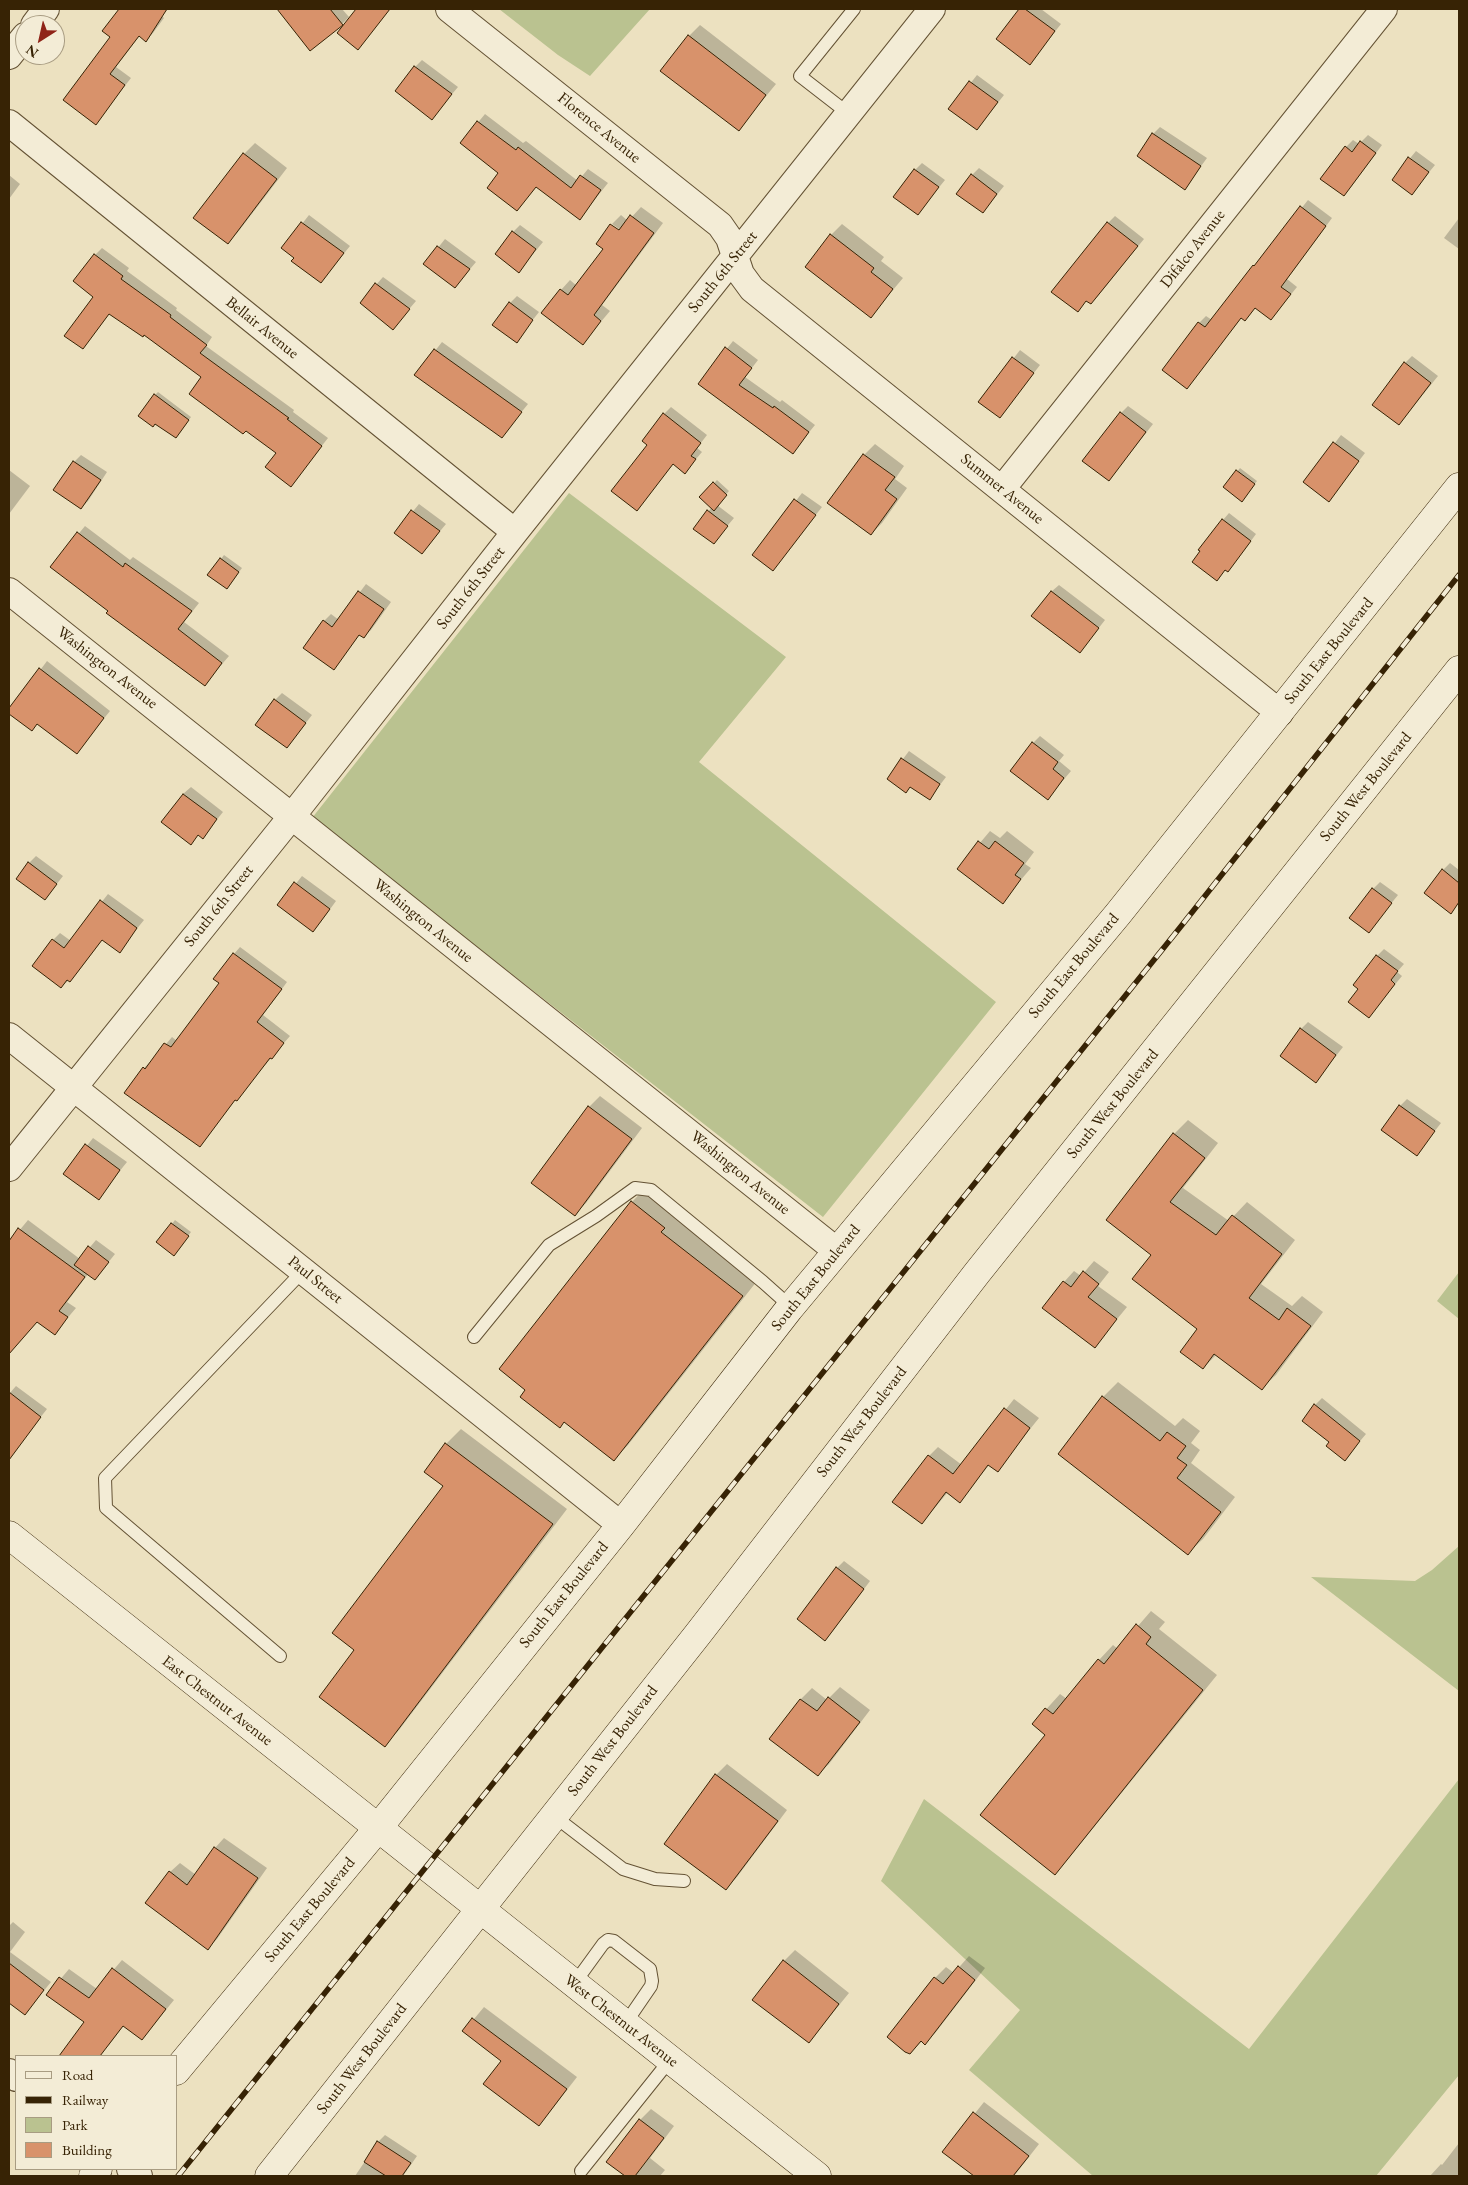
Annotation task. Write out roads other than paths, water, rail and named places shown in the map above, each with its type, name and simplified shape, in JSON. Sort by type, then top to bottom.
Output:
[{"type":"main road","name":"South East Boulevard","points":[[178,2069],[378,1828],[621,1525],[791,1307],[1118,914],[1459,487]]},
{"type":"main road","name":"South West Boulevard","points":[[269,2176],[704,1626],[978,1273],[1459,670]]},
{"type":"main road","name":"East Chestnut Avenue","points":[[9,1535],[426,1866]]},
{"type":"main road","name":"West Chestnut Avenue","points":[[426,1866],[817,2176]]},
{"type":"street","name":"Florence Avenue","points":[[449,9],[720,225],[729,238],[735,258]]},
{"type":"street","name":"South 6th Street","points":[[9,1168],[292,816],[515,532],[932,9]]},
{"type":"street","name":"Difalco Avenue","points":[[1002,489],[1384,9]]},
{"type":"street","name":"Bellair Avenue","points":[[9,123],[515,532]]},
{"type":"street","name":"Summer Avenue","points":[[735,258],[741,274],[752,289],[1280,713]]},
{"type":"street","name":"Washington Avenue","points":[[9,591],[838,1251]]},
{"type":"street","name":"Paul Street","points":[[9,1036],[621,1525]]},
{"type":"lane","points":[[849,114],[800,76],[854,9]]},
{"type":"lane","points":[[474,1337],[549,1245],[596,1216],[635,1188],[652,1190],[764,1282],[791,1307]]},
{"type":"lane","points":[[280,1656],[106,1508],[105,1478],[303,1271]]},
{"type":"lane","points":[[554,1816],[624,1869],[655,1879],[684,1881]]},
{"type":"lane","points":[[574,1984],[603,1944],[608,1940],[614,1941],[650,1969],[651,1986],[624,2024]]},
{"type":"lane","points":[[580,2170],[670,2060]]},
{"type":"railway","points":[[178,2176],[1182,925],[1459,575]]}]
